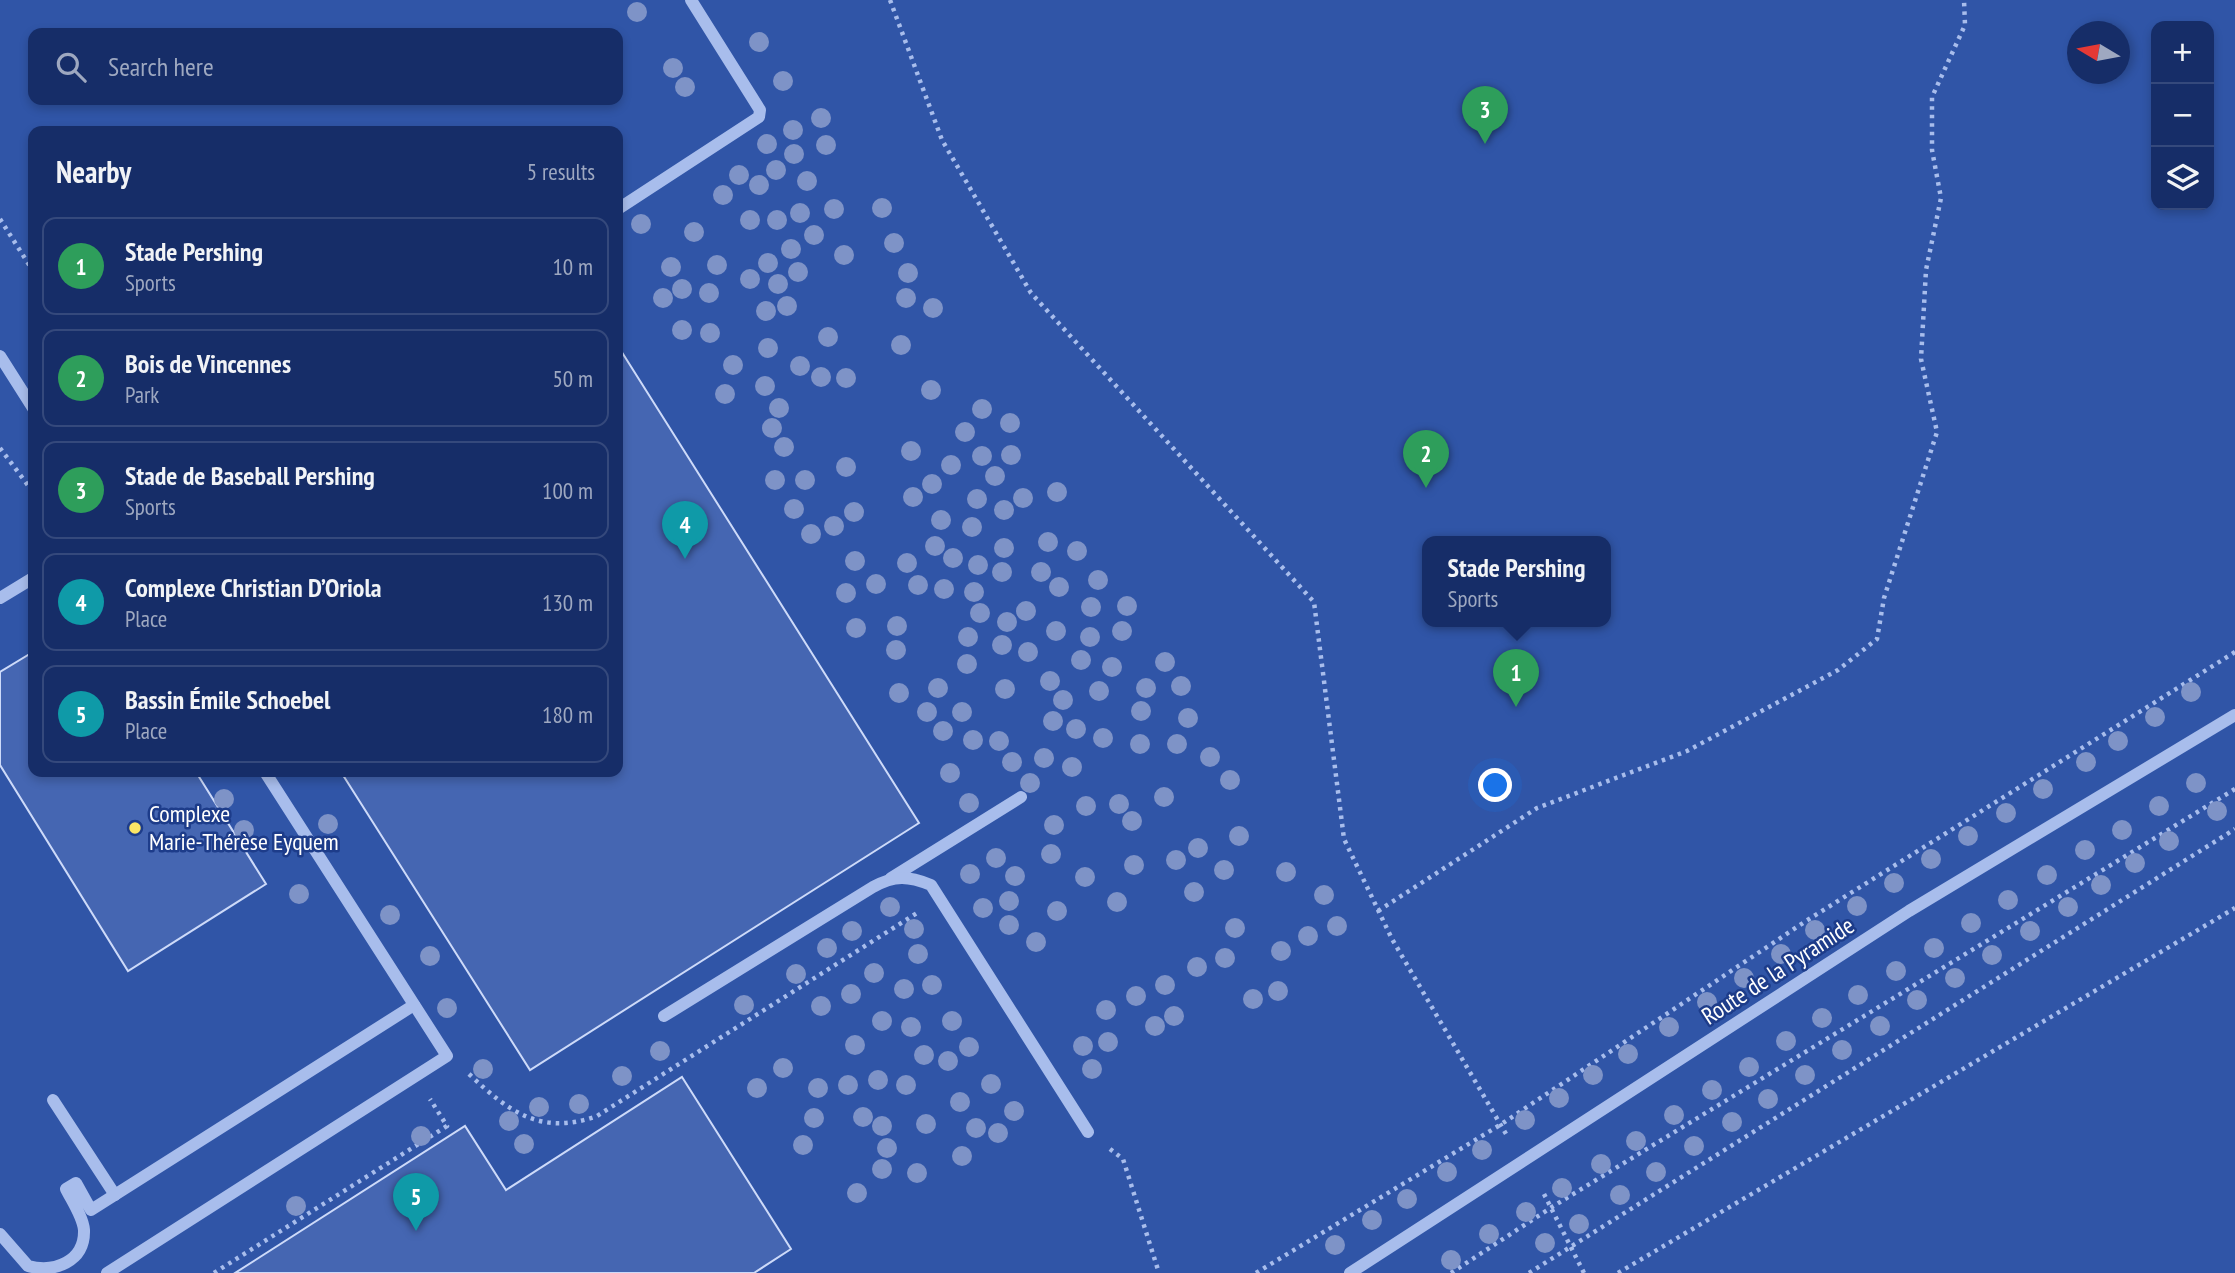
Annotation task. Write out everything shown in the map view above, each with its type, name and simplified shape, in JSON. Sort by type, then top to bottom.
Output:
[{"type":"street","points":[[623,206],[759,117],[760,110],[691,0]]},
{"type":"street","points":[[0,356],[28,400]]},
{"type":"street","points":[[0,598],[28,581]]},
{"type":"street","name":"Route de la Pyramide","points":[[1350,1273],[1909,911],[2235,715]]},
{"type":"street","points":[[107,1273],[447,1056],[268,777]]},
{"type":"street","points":[[664,1016],[1021,797]]},
{"type":"street","points":[[889,878],[909,877],[931,885],[1088,1132]]},
{"type":"street","points":[[0,1234],[28,1266],[54,1270],[71,1261],[83,1238],[84,1228],[66,1189],[76,1184],[91,1210],[414,1005]]},
{"type":"street","points":[[54,1100],[116,1195]]},
{"type":"path","points":[[890,0],[942,140],[1031,293],[1314,601],[1344,839],[1378,911],[1506,1134]]},
{"type":"path","points":[[1378,911],[1537,808],[1687,751],[1838,670],[1877,639],[1884,598],[1937,432],[1922,359],[1926,270],[1941,198],[1932,150],[1932,97],[1965,25],[1964,0]]},
{"type":"path","points":[[0,219],[28,263]]},
{"type":"path","points":[[0,449],[28,485]]},
{"type":"path","points":[[1256,1273],[1500,1125],[1806,921],[2235,652]]},
{"type":"path","points":[[1451,1273],[1552,1207],[2235,789]]},
{"type":"path","points":[[1529,1273],[2235,829]]},
{"type":"path","points":[[447,1056],[509,1108],[543,1123],[578,1123],[597,1116],[939,898]]},
{"type":"path","points":[[1618,1273],[2235,908]]},
{"type":"path","points":[[214,1273],[447,1126],[415,1076]]},
{"type":"path","points":[[1088,1132],[1123,1159],[1159,1273]]},
{"type":"path","points":[[1544,1194],[1584,1273]]},
{"type":"shaded area","points":[[0,0],[2235,0],[2235,1273],[0,1273]]},
{"type":"building","points":[[623,354],[919,823],[530,1070],[344,777],[623,777]]},
{"type":"building","name":"Complexe Marie-Thérèse Eyquem","points":[[28,655],[28,777],[199,777],[266,884],[128,971],[0,765],[0,672]]},
{"type":"building","points":[[682,1077],[791,1249],[754,1273],[235,1273],[465,1126],[506,1190]]},
{"type":"place","name":"Stade de Baseball Pershing","points":[[1485,144]]},
{"type":"place","name":"Bois de Vincennes","points":[[1426,488]]},
{"type":"place","name":"Complexe Christian D’Oriola","points":[[685,559]]},
{"type":"place","name":"Stade Pershing","points":[[1516,707]]},
{"type":"place","name":"Complexe Marie-Thérèse Eyquem","points":[[135,828]]},
{"type":"place","name":"Bassin Émile Schoebel","points":[[416,1231]]}]
